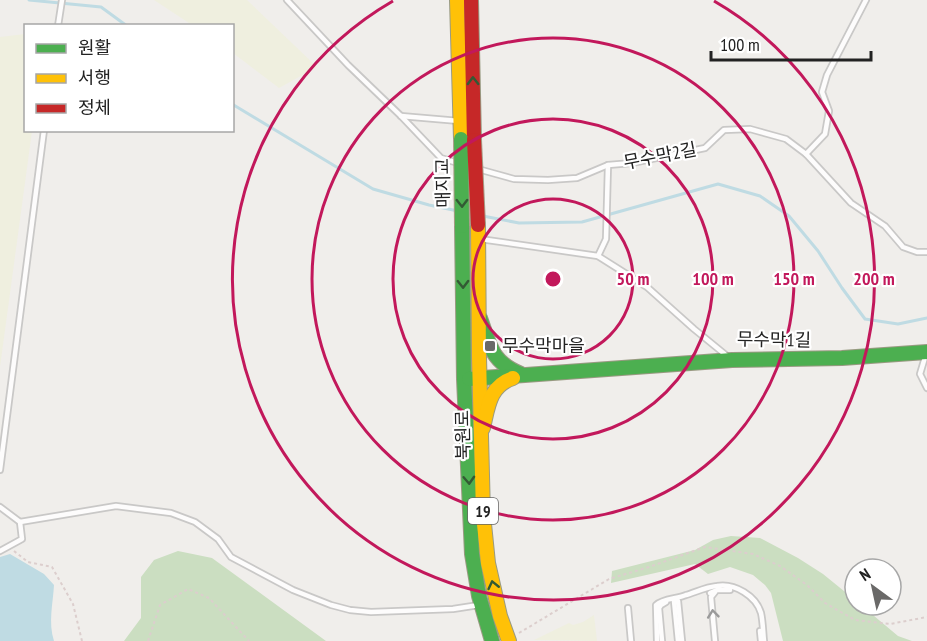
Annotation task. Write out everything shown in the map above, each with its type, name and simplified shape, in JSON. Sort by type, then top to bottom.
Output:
[{"type":"main road","name":"19","points":[[457,0],[467,121]]},
{"type":"main road","name":"19","points":[[467,140],[471,0]]},
{"type":"main road","name":"매지교","points":[[462,226],[467,140]]},
{"type":"main road","name":"매지교","points":[[467,140],[478,232]]},
{"type":"main road","name":"북원로","points":[[462,226],[464,379],[472,554],[492,641]]},
{"type":"main road","name":"북원로","points":[[478,232],[483,514],[488,563],[508,641]]},
{"type":"main road","points":[[478,314],[496,359],[505,368],[523,374]]},
{"type":"main road","name":"무수막1길","points":[[732,360],[842,358],[927,352]]},
{"type":"main road","points":[[464,379],[732,360]]},
{"type":"main road","points":[[482,434],[490,400],[496,389],[503,382],[523,374]]},
{"type":"lane","points":[[58,24],[62,0]]},
{"type":"lane","points":[[287,0],[348,65],[402,116],[467,121]]},
{"type":"lane","points":[[806,154],[825,134],[829,111],[822,92],[826,75],[866,0]]},
{"type":"lane","name":"무수막2길","points":[[402,116],[441,158],[514,179],[577,178],[608,165],[632,163],[705,147],[724,130],[750,129],[786,139],[806,154],[851,203],[885,226],[903,247],[917,252],[927,252]]},
{"type":"lane","points":[[0,470],[44,132]]},
{"type":"lane","points":[[598,256],[606,239],[608,165]]},
{"type":"lane","name":"무수막1길","points":[[478,232],[598,256],[647,286],[732,360]]},
{"type":"lane","name":"무수막1길","points":[[927,352],[920,374],[927,388]]},
{"type":"lane","points":[[0,507],[20,522],[116,506],[171,513],[195,522],[218,539],[231,557],[294,590],[331,605],[371,612],[453,609],[482,604]]},
{"type":"lane","points":[[0,551],[22,539],[20,522]]},
{"type":"lane","points":[[710,593],[719,587]]},
{"type":"lane","points":[[659,641],[659,608],[663,603],[719,587]]},
{"type":"lane","points":[[715,641],[711,597],[719,587]]},
{"type":"lane","points":[[659,641],[656,605],[658,603],[663,600],[677,599],[706,588],[719,587],[734,590],[752,602],[758,613],[763,641]]},
{"type":"lane","points":[[676,601],[680,641]]},
{"type":"lane","points":[[628,608],[631,641]]},
{"type":"path","points":[[8,546],[28,562],[52,567],[73,604],[82,641]]},
{"type":"path","points":[[148,641],[160,605],[188,589],[209,598],[249,641]]},
{"type":"green space","points":[[154,0],[247,0],[317,67],[279,88],[234,54],[234,24],[190,24]]},
{"type":"green space","points":[[24,34],[24,132],[32,132],[0,367],[0,37]]},
{"type":"green space","points":[[731,536],[760,538],[798,558],[843,590],[843,617],[875,617],[898,636],[912,641],[783,641],[771,593],[753,575],[730,567],[708,574],[695,564],[611,583],[612,571],[695,550],[713,540]]},
{"type":"green space","points":[[178,551],[212,558],[326,641],[124,641],[141,618],[141,577],[154,560]]},
{"type":"green space","points":[[594,615],[597,641],[534,640],[569,623],[573,625],[583,622]]},
{"type":"water","points":[[10,554],[44,574],[54,585],[51,620],[54,641],[0,641],[0,557]]},
{"type":"waterway","points":[[29,0],[101,7],[124,24]]},
{"type":"waterway","points":[[234,105],[373,189],[458,211]]},
{"type":"waterway","points":[[483,216],[519,223],[582,222],[718,184],[760,196],[789,216],[818,251],[865,319],[898,324],[927,318]]},
{"type":"traffic: fast","points":[[461,139],[462,226]]},
{"type":"traffic: fast","points":[[462,226],[464,379],[472,554],[479,596],[492,641]]},
{"type":"traffic: fast","points":[[480,318],[489,344],[497,358],[521,374]]},
{"type":"traffic: fast","points":[[469,379],[732,360],[842,358],[927,352]]},
{"type":"traffic: slow","points":[[457,0],[461,139]]},
{"type":"traffic: slow","points":[[478,225],[483,514],[488,563],[500,616],[509,641]]},
{"type":"traffic: slow","points":[[483,428],[488,405],[494,392],[499,386],[513,378]]},
{"type":"traffic: jam","points":[[471,0],[474,140]]},
{"type":"traffic: jam","points":[[474,140],[478,225]]},
{"type":"place","name":"무수막마을","points":[[490,346]]}]
